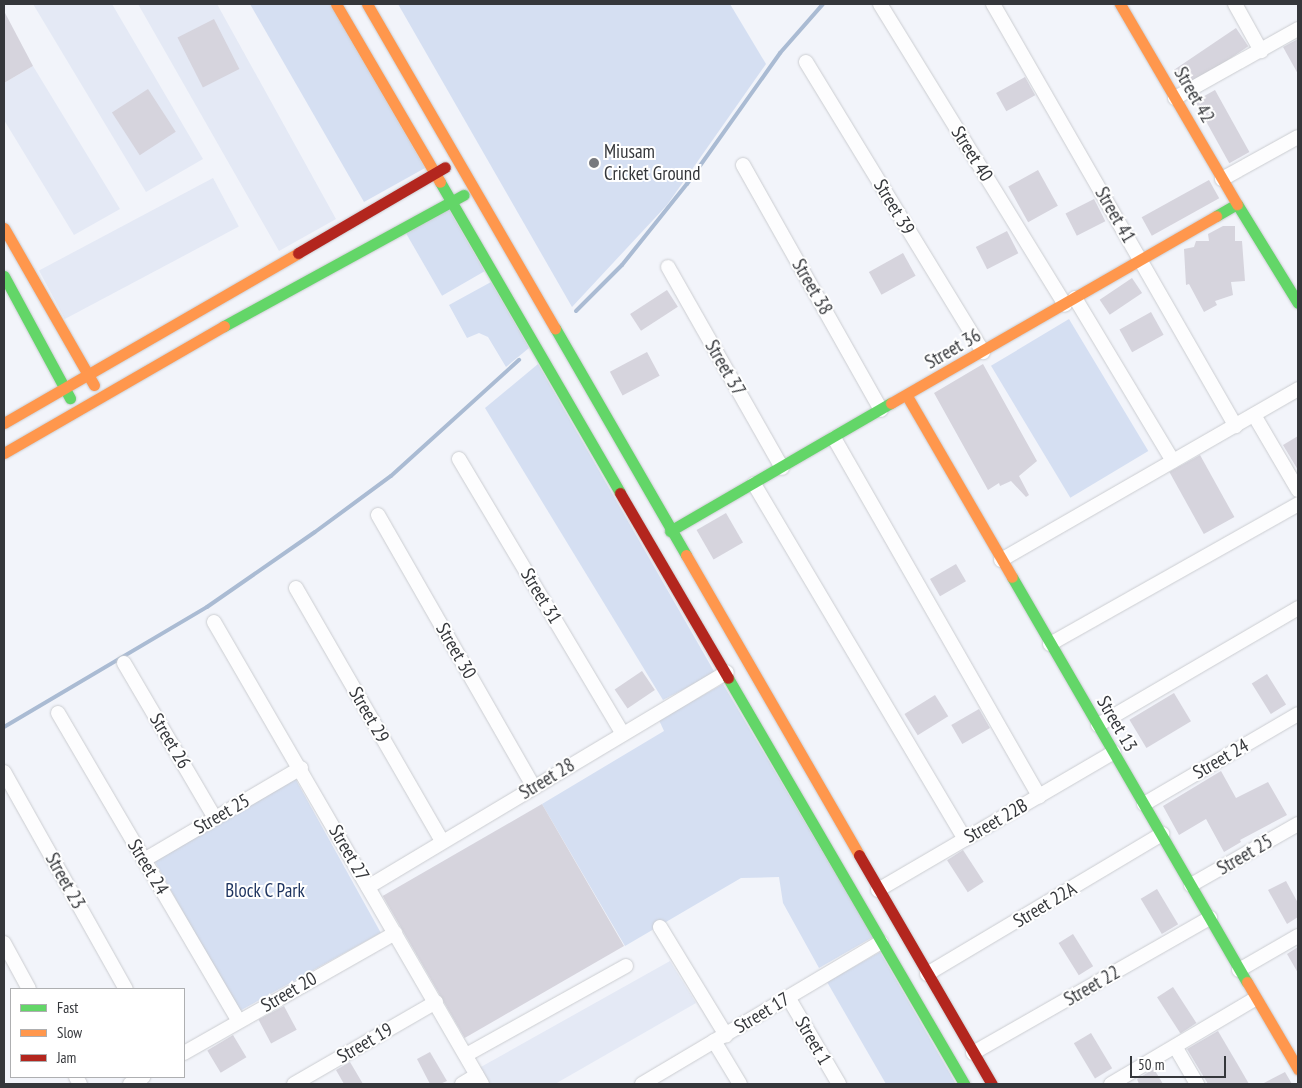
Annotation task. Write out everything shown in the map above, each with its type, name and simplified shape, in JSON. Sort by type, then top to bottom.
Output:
[{"type":"street","points":[[336,4],[727,672],[964,1084]]},
{"type":"street","points":[[367,4],[670,531],[992,1084]]},
{"type":"street","name":"Street 40","points":[[880,4],[1173,461]]},
{"type":"street","name":"Street 41","points":[[993,4],[1236,426]]},
{"type":"street","name":"Street 42","points":[[1120,4],[1237,204]]},
{"type":"street","points":[[1235,4],[1261,50]]},
{"type":"street","points":[[1175,98],[1298,29]]},
{"type":"street","name":"Street 39","points":[[806,62],[983,352]]},
{"type":"street","points":[[1222,180],[1298,137]]},
{"type":"street","points":[[4,422],[434,172],[457,161]]},
{"type":"street","name":"Street 38","points":[[743,165],[881,410]]},
{"type":"street","points":[[4,453],[450,200],[474,190]]},
{"type":"street","points":[[1237,204],[1298,303]]},
{"type":"street","name":"Street 36","points":[[670,531],[1142,261],[1237,204]]},
{"type":"street","points":[[4,228],[101,397]]},
{"type":"street","name":"Street 37","points":[[668,268],[782,468]]},
{"type":"street","points":[[4,276],[77,411]]},
{"type":"street","points":[[1001,560],[1298,389]]},
{"type":"street","name":"Street 13","points":[[906,396],[1162,834],[1255,999],[1295,1054],[1298,1069]]},
{"type":"street","points":[[1254,415],[1298,490]]},
{"type":"street","points":[[834,438],[1039,796]]},
{"type":"street","name":"Street 31","points":[[460,459],[623,734]]},
{"type":"street","points":[[754,484],[965,839]]},
{"type":"street","points":[[1050,644],[1298,504]]},
{"type":"street","name":"Street 30","points":[[378,515],[534,787]]},
{"type":"street","points":[[681,595],[701,584]]},
{"type":"street","name":"Street 29","points":[[296,588],[442,842]]},
{"type":"street","points":[[1098,725],[1298,608]]},
{"type":"street","name":"Street 27","points":[[214,622],[480,1080]]},
{"type":"street","name":"Street 26","points":[[124,664],[215,818]]},
{"type":"street","name":"Street 28","points":[[368,887],[727,672]]},
{"type":"street","name":"Street 24","points":[[58,713],[239,1020]]},
{"type":"street","name":"Street 24","points":[[1144,804],[1298,714]]},
{"type":"street","name":"Street 22B","points":[[878,890],[1114,752]]},
{"type":"street","name":"Street 25","points":[[144,860],[300,768]]},
{"type":"street","name":"Street 23","points":[[4,772],[125,988]]},
{"type":"street","points":[[816,828],[837,819]]},
{"type":"street","name":"Street 25","points":[[1191,885],[1298,824]]},
{"type":"street","name":"Street 22A","points":[[927,974],[1162,834]]},
{"type":"street","name":"Street 22","points":[[973,1053],[1210,918]]},
{"type":"street","points":[[660,928],[720,1038],[740,1084]]},
{"type":"street","name":"Street 20","points":[[185,1052],[395,933]]},
{"type":"street","points":[[1239,970],[1298,936]]},
{"type":"street","name":"Street 17","points":[[642,1084],[881,942]]},
{"type":"street","points":[[4,943],[28,988]]},
{"type":"street","points":[[466,1055],[626,966]]},
{"type":"street","name":"Street 1","points":[[788,997],[839,1084]]},
{"type":"street","points":[[1111,1084],[1176,1048],[1255,999]]},
{"type":"street","name":"Street 19","points":[[294,1084],[436,1002]]},
{"type":"street","points":[[1176,1048],[1197,1084]]},
{"type":"street","points":[[130,1084],[142,1078]]},
{"type":"street","points":[[462,1084],[480,1080]]},
{"type":"shaded area","points":[[33,4],[112,4],[203,159],[146,192]]},
{"type":"shaded area","points":[[138,4],[217,4],[336,219],[279,251]]},
{"type":"shaded area","points":[[33,66],[120,209],[74,235],[4,120],[4,83]]},
{"type":"shaded area","points":[[213,178],[239,227],[65,319],[39,270]]},
{"type":"shaded area","points":[[670,961],[696,1003],[555,1084],[490,1084],[479,1068]]},
{"type":"green space","points":[[250,4],[330,4],[425,168],[364,202]]},
{"type":"green space","name":"Miusam Cricket Ground","points":[[398,4],[730,4],[766,64],[667,205],[572,307]]},
{"type":"green space","points":[[448,208],[484,271],[442,296],[406,232]]},
{"type":"green space","points":[[491,282],[529,348],[506,367],[488,337],[479,333],[467,338],[449,305]]},
{"type":"green space","points":[[1069,319],[1148,451],[1070,498],[991,366]]},
{"type":"green space","points":[[538,364],[715,673],[663,700],[485,408]]},
{"type":"green space","points":[[723,684],[873,937],[819,968],[783,903],[779,877],[741,878],[625,946],[542,804],[664,731],[659,720]]},
{"type":"green space","name":"Block C Park","points":[[295,778],[381,933],[238,1012],[152,857]]},
{"type":"green space","points":[[880,952],[956,1084],[886,1084],[827,982]]},
{"type":"building","points":[[4,11],[33,66],[4,83]]},
{"type":"building","points":[[214,19],[239,69],[203,88],[177,38]]},
{"type":"building","points":[[1236,28],[1248,46],[1186,88],[1174,70]]},
{"type":"building","points":[[1298,39],[1298,74],[1283,47]]},
{"type":"building","points":[[1025,77],[1035,95],[1006,111],[996,93]]},
{"type":"building","points":[[148,89],[176,132],[140,155],[112,112]]},
{"type":"building","points":[[1215,90],[1249,152],[1229,163],[1195,101]]},
{"type":"building","points":[[1038,170],[1058,206],[1028,222],[1008,186]]},
{"type":"building","points":[[1209,180],[1219,198],[1152,236],[1142,217]]},
{"type":"building","points":[[1094,199],[1105,221],[1077,236],[1065,214]]},
{"type":"building","points":[[1223,226],[1235,226],[1235,241],[1242,241],[1245,281],[1231,282],[1233,295],[1215,301],[1217,305],[1204,312],[1189,284],[1186,285],[1184,249],[1194,247],[1196,241],[1209,241],[1208,234]]},
{"type":"building","points":[[1007,231],[1018,253],[987,269],[976,247]]},
{"type":"building","points":[[903,253],[916,276],[881,295],[869,272]]},
{"type":"building","points":[[1132,278],[1142,293],[1110,315],[1100,300]]},
{"type":"building","points":[[667,290],[678,307],[641,331],[630,314]]},
{"type":"building","points":[[1151,312],[1164,335],[1132,352],[1120,329]]},
{"type":"building","points":[[647,352],[660,376],[623,396],[610,372]]},
{"type":"building","points":[[983,364],[1037,461],[1019,476],[1029,495],[1026,497],[1011,481],[1000,486],[999,483],[988,490],[934,393]]},
{"type":"building","points":[[1298,436],[1298,470],[1283,445]]},
{"type":"building","points":[[1200,455],[1234,517],[1204,534],[1169,472]]},
{"type":"building","points":[[726,513],[743,542],[714,559],[697,530]]},
{"type":"building","points":[[956,564],[966,581],[940,596],[930,579]]},
{"type":"building","points":[[642,671],[655,690],[628,709],[615,689]]},
{"type":"building","points":[[1267,674],[1286,705],[1271,714],[1252,684]]},
{"type":"building","points":[[1174,693],[1191,721],[1146,748],[1129,720]]},
{"type":"building","points":[[935,695],[948,716],[918,735],[904,714]]},
{"type":"building","points":[[979,709],[990,728],[962,744],[951,725]]},
{"type":"building","points":[[1221,771],[1236,798],[1268,782],[1287,815],[1240,840],[1241,842],[1224,852],[1206,819],[1179,835],[1163,806]]},
{"type":"building","points":[[542,804],[624,946],[465,1038],[383,896]]},
{"type":"building","points":[[963,850],[984,882],[968,892],[947,860]]},
{"type":"building","points":[[1286,881],[1298,903],[1298,917],[1287,924],[1268,890]]},
{"type":"building","points":[[1157,889],[1178,924],[1162,934],[1141,899]]},
{"type":"building","points":[[1073,934],[1093,966],[1079,975],[1059,943]]},
{"type":"building","points":[[1298,947],[1298,973],[1287,954]]},
{"type":"building","points":[[1173,987],[1196,1023],[1180,1033],[1157,997]]},
{"type":"building","points":[[284,1006],[297,1030],[271,1043],[258,1020]]},
{"type":"building","points":[[1218,1031],[1249,1084],[1208,1084],[1187,1049]]},
{"type":"building","points":[[1091,1033],[1112,1068],[1095,1078],[1074,1043]]},
{"type":"building","points":[[233,1035],[246,1057],[221,1073],[207,1050]]},
{"type":"building","points":[[430,1052],[447,1081],[440,1084],[430,1084],[417,1059]]},
{"type":"building","points":[[350,1062],[363,1084],[344,1084],[336,1070]]},
{"type":"building","points":[[1154,1069],[1163,1084],[1139,1084],[1137,1079]]},
{"type":"building","points":[[1285,1072],[1292,1084],[1262,1084]]},
{"type":"waterway","points":[[576,311],[622,265],[687,184],[780,53],[823,4]]},
{"type":"waterway","points":[[4,727],[207,607],[315,532],[391,476],[519,360]]},
{"type":"traffic: fast","points":[[440,182],[620,493]]},
{"type":"traffic: fast","points":[[224,326],[463,195]]},
{"type":"traffic: fast","points":[[1216,216],[1237,204],[1298,303]]},
{"type":"traffic: fast","points":[[4,276],[70,398]]},
{"type":"traffic: fast","points":[[555,328],[686,555]]},
{"type":"traffic: fast","points":[[670,531],[891,403]]},
{"type":"traffic: fast","points":[[1012,577],[1247,982]]},
{"type":"traffic: fast","points":[[728,678],[964,1084]]},
{"type":"traffic: slow","points":[[336,4],[440,182]]},
{"type":"traffic: slow","points":[[367,4],[555,328]]},
{"type":"traffic: slow","points":[[1120,4],[1237,204]]},
{"type":"traffic: slow","points":[[891,403],[1216,216]]},
{"type":"traffic: slow","points":[[4,228],[94,385]]},
{"type":"traffic: slow","points":[[4,423],[298,253]]},
{"type":"traffic: slow","points":[[4,453],[224,326]]},
{"type":"traffic: slow","points":[[907,396],[1012,577]]},
{"type":"traffic: slow","points":[[686,555],[859,855]]},
{"type":"traffic: slow","points":[[1247,982],[1298,1069]]},
{"type":"traffic: jam","points":[[298,253],[445,167]]},
{"type":"traffic: jam","points":[[620,493],[728,678]]},
{"type":"traffic: jam","points":[[859,855],[992,1084]]},
{"type":"place","name":"Miusam Cricket Ground","points":[[594,163]]}]
